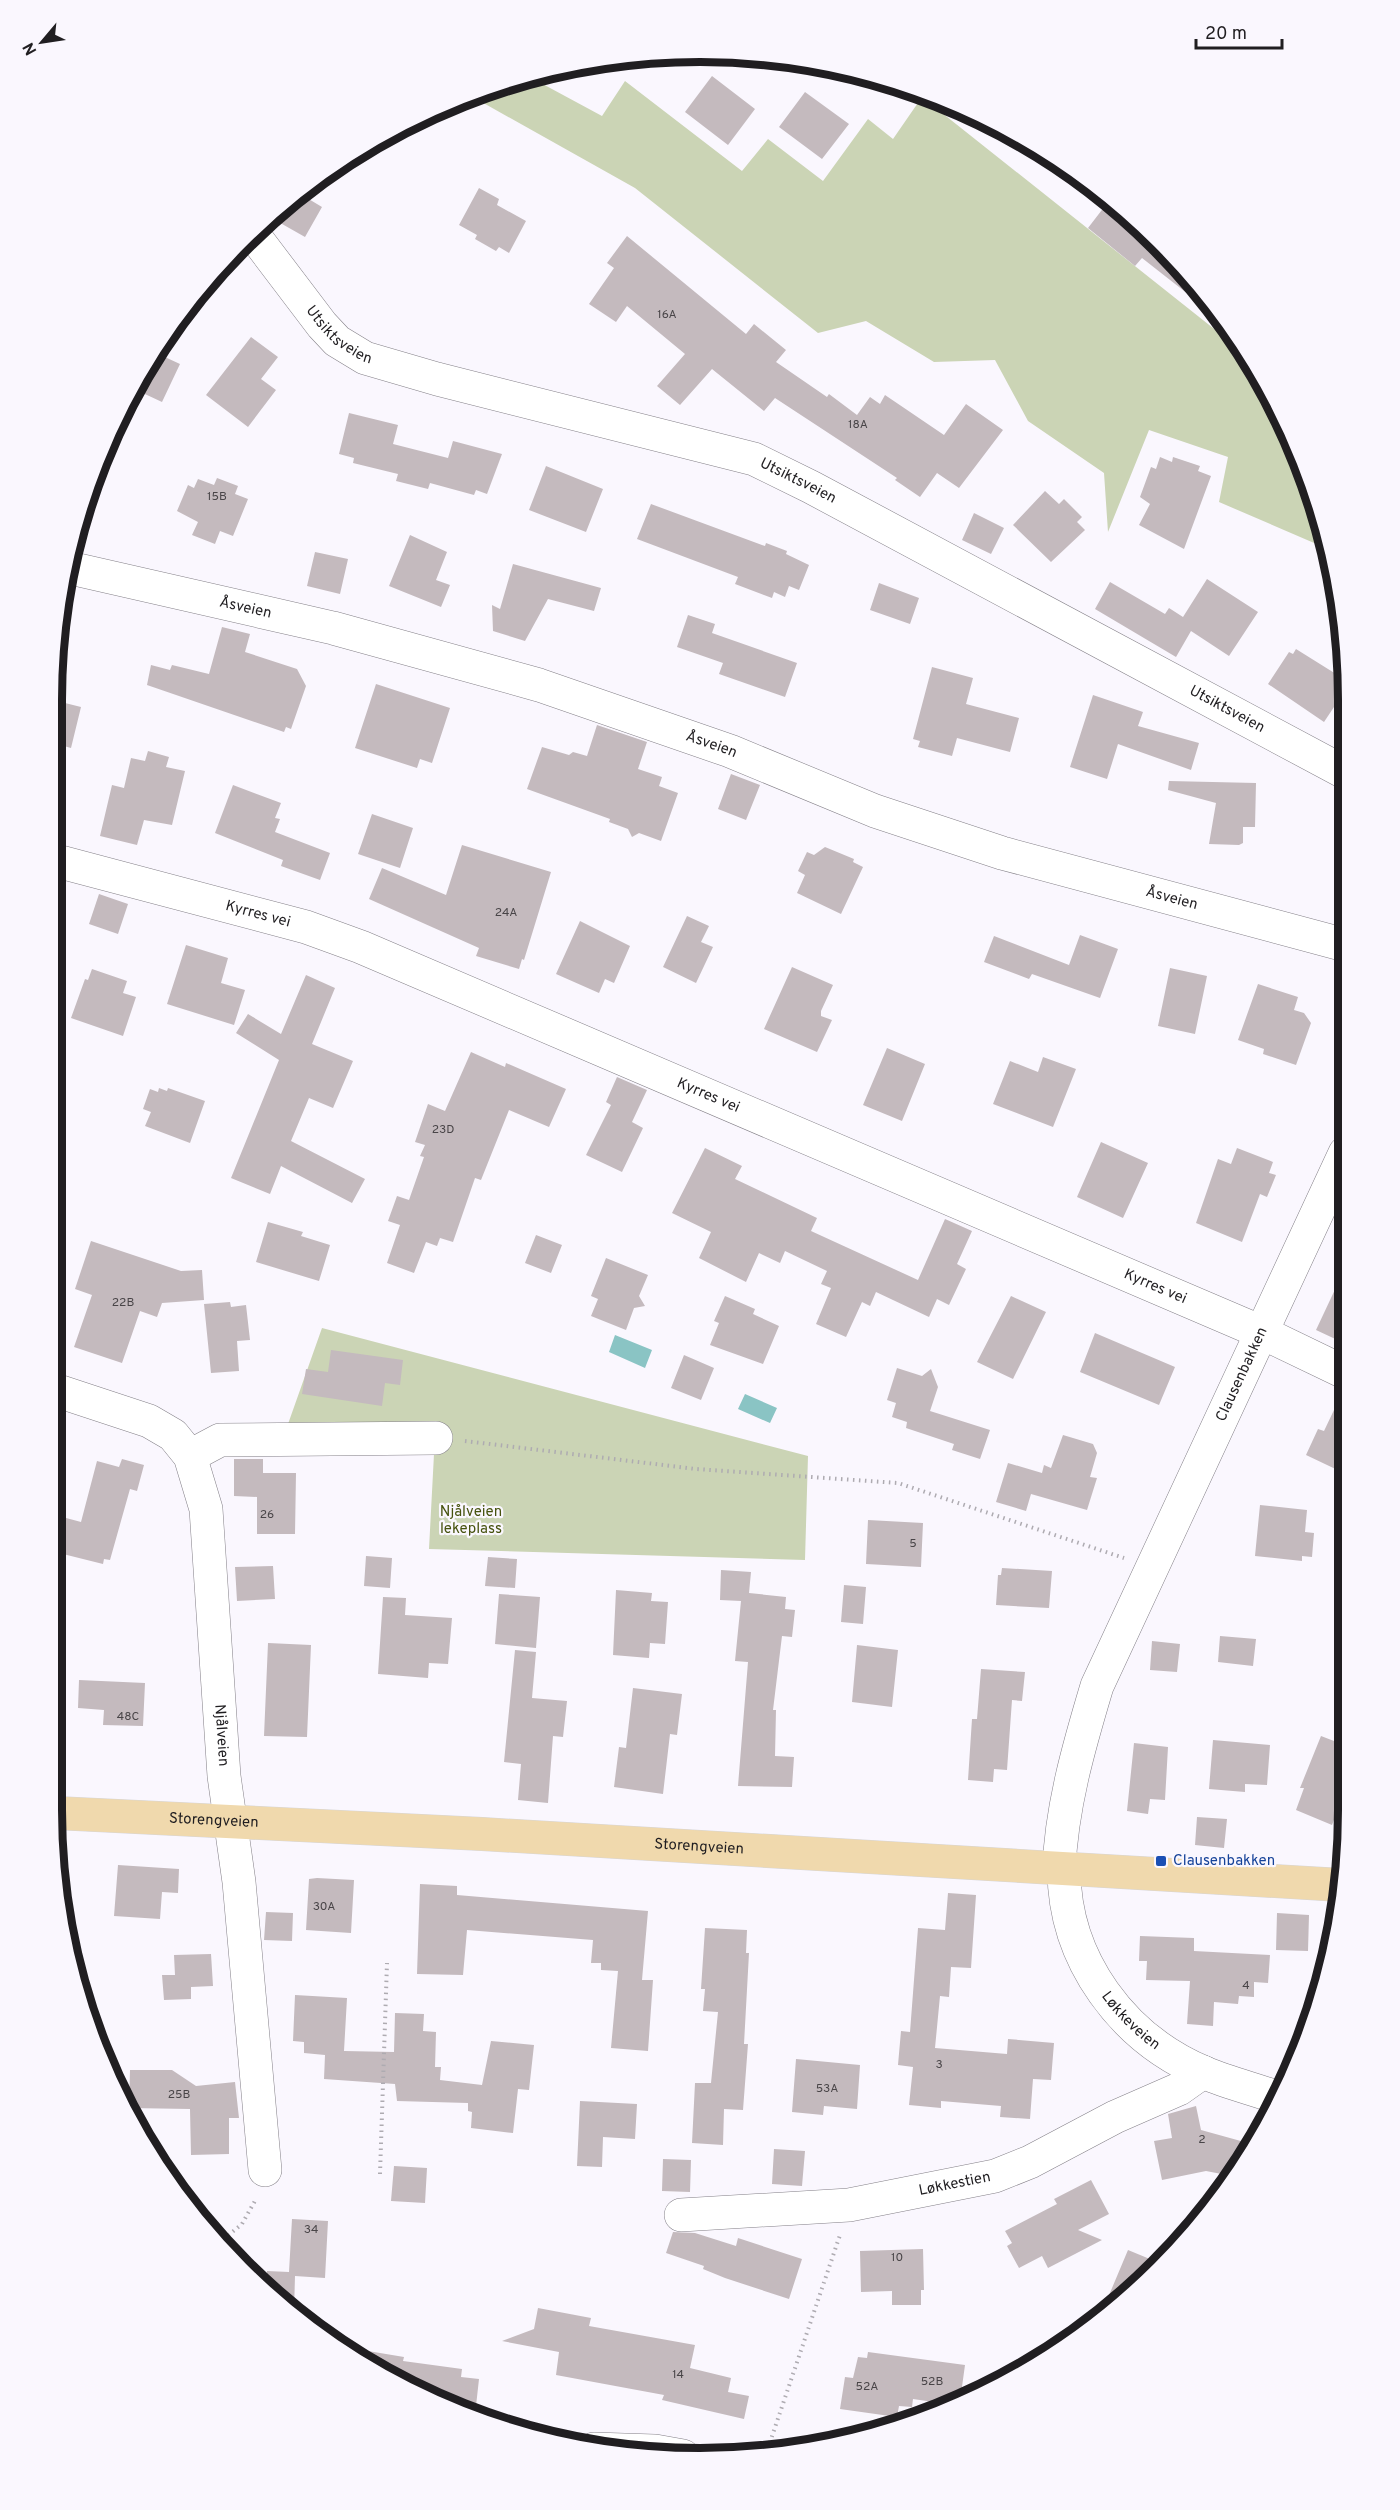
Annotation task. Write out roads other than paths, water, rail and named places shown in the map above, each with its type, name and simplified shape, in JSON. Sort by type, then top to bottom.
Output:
[{"type":"main road","name":"Storengveien","points":[[62,1813],[482,1834],[1334,1884]]},
{"type":"street","name":"Utsiktsveien","points":[[258,240],[322,325],[337,341],[365,358],[754,459],[821,492],[1338,769]]},
{"type":"street","name":"Åsveien","points":[[75,569],[333,628],[539,685],[730,751],[875,811],[1002,853],[1338,943]]},
{"type":"street","name":"Kyrres vei","points":[[62,862],[306,927],[361,947],[1261,1332],[1338,1369]]},
{"type":"street","name":"Clausenbakken","points":[[1061,1870],[1065,1812],[1097,1686],[1338,1168]]},
{"type":"street","name":"Njålveien","points":[[62,1392],[148,1422],[173,1435],[190,1455],[206,1509],[224,1776],[247,1958],[265,2170]]},
{"type":"street","points":[[190,1455],[220,1440],[436,1438]]},
{"type":"street","name":"Løkkeveien","points":[[1061,1870],[1076,1941],[1095,1983],[1114,2009],[1163,2049],[1203,2072],[1271,2095]]},
{"type":"street","name":"Løkkestien","points":[[681,2216],[849,2205],[995,2176],[1030,2162],[1115,2117],[1179,2089],[1203,2072]]},
{"type":"water","points":[[615,1335],[652,1350],[645,1368],[609,1352]]},
{"type":"water","points":[[745,1394],[777,1408],[770,1423],[738,1409]]},
{"type":"place","name":"Clausenbakken","points":[[1161,1861]]},
{"type":"park label","name":"Njålveien lekeplass","points":[[471,1520]]}]
